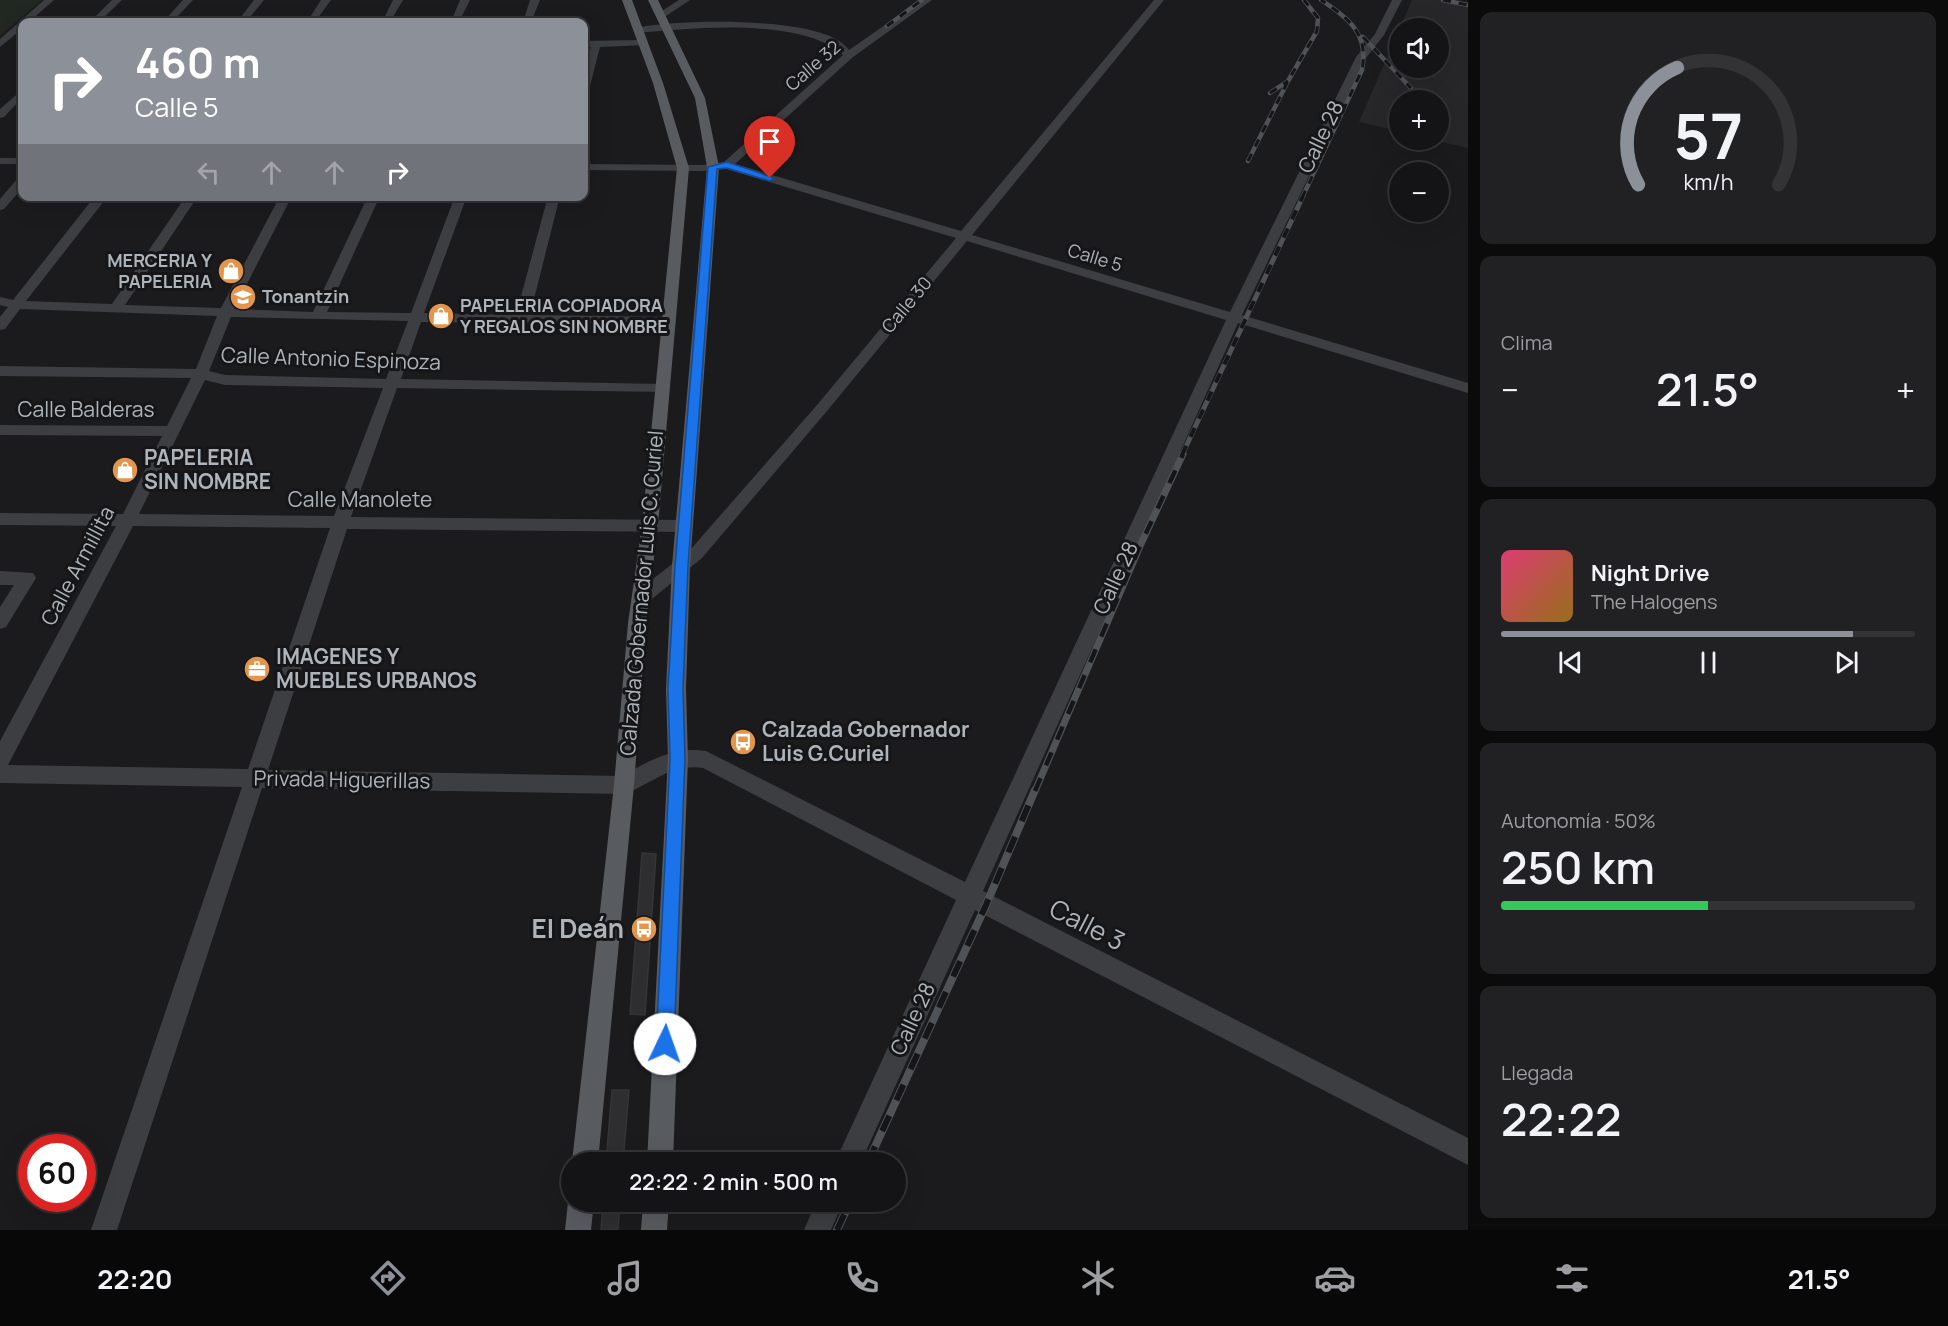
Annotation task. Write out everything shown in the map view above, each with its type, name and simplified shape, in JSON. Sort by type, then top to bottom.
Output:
[{"type":"main road","name":"Calzada Gobernador Luis C. Curiel","points":[[654,0],[700,98],[720,166],[681,566],[676,689],[678,759],[660,1152]]},
{"type":"main road","name":"Calzada Gobernador Luis C. Curiel","points":[[586,1152],[624,785],[640,597],[650,525],[683,168],[658,83],[627,1]]},
{"type":"main road","points":[[578,1230],[580,1212]]},
{"type":"main road","points":[[654,1230],[655,1212]]},
{"type":"street","points":[[29,18],[49,0]]},
{"type":"street","points":[[98,18],[117,0]]},
{"type":"street","points":[[171,18],[188,0]]},
{"type":"street","points":[[244,18],[259,0]]},
{"type":"street","points":[[314,18],[326,0]]},
{"type":"street","points":[[388,18],[398,0]]},
{"type":"street","points":[[457,18],[465,0]]},
{"type":"street","points":[[528,18],[535,0]]},
{"type":"street","points":[[660,16],[685,0]]},
{"type":"street","name":"Calle 32","points":[[720,166],[849,55],[927,0]]},
{"type":"street","name":"Calle 30","points":[[640,597],[696,554],[822,408],[1159,0]]},
{"type":"street","name":"Calle 28","points":[[853,1152],[1234,318],[1360,57],[1379,35],[1397,0]]},
{"type":"street","points":[[638,30],[736,27],[798,30],[835,40],[844,47],[849,55]]},
{"type":"street","points":[[1,43],[18,28]]},
{"type":"street","points":[[1,43],[18,43]]},
{"type":"street","points":[[588,44],[643,43]]},
{"type":"street","points":[[588,75],[596,45]]},
{"type":"street","points":[[0,115],[18,97]]},
{"type":"street","points":[[0,161],[18,161]]},
{"type":"street","name":"Calle 5","points":[[588,166],[683,168],[720,166],[1468,388]]},
{"type":"street","points":[[0,206],[18,186]]},
{"type":"street","points":[[0,326],[98,201]]},
{"type":"street","points":[[115,310],[189,201]]},
{"type":"street","name":"Calle Armillita","points":[[0,760],[128,520],[201,374],[225,314],[283,201]]},
{"type":"street","points":[[318,316],[372,201]]},
{"type":"street","points":[[104,1230],[340,523],[459,201]]},
{"type":"street","points":[[522,319],[553,201]]},
{"type":"street","points":[[0,301],[115,310],[225,314],[669,321]]},
{"type":"street","name":"Calle Antonio Espinoza","points":[[0,371],[201,374],[225,380],[661,389]]},
{"type":"street","name":"Calle Balderas","points":[[0,430],[172,431]]},
{"type":"street","name":"Calle Manolete","points":[[0,519],[684,526]]},
{"type":"street","points":[[0,578],[27,578],[0,622]]},
{"type":"street","points":[[624,785],[663,762],[678,759]]},
{"type":"street","name":"Calle 3","points":[[678,759],[706,760],[1468,1152]]},
{"type":"street","name":"Privada Higuerillas","points":[[0,774],[624,785]]},
{"type":"street","points":[[817,1230],[825,1212]]},
{"type":"shaded area","points":[[0,0],[42,0],[18,18],[18,21],[0,36]]},
{"type":"shaded area","points":[[1412,0],[1438,0],[1468,6],[1468,148],[1449,144],[1449,90],[1389,90],[1389,129],[1359,122],[1389,53],[1389,78],[1449,78],[1449,18],[1404,18]]},
{"type":"building","name":"El Deán","points":[[642,853],[656,854],[645,1015],[630,1014]]},
{"type":"building","points":[[612,1090],[629,1090],[624,1152],[607,1152]]},
{"type":"building","points":[[602,1212],[619,1212],[618,1230],[601,1230]]},
{"type":"railway","points":[[887,26],[922,0]]},
{"type":"railway","points":[[1288,81],[1317,31],[1318,18],[1304,0]]},
{"type":"railway","points":[[1302,198],[1362,70],[1362,46],[1355,28],[1321,0]]},
{"type":"railway","points":[[1443,0],[1468,5]]},
{"type":"railway","points":[[1363,37],[1411,88]]},
{"type":"railway","points":[[1248,161],[1288,81]]},
{"type":"railway","points":[[1270,93],[1288,81]]},
{"type":"railway","points":[[1182,455],[1303,196]]},
{"type":"railway","points":[[1035,791],[1140,546],[1183,454]]},
{"type":"railway","points":[[873,1152],[986,905],[1035,790]]},
{"type":"railway","points":[[837,1230],[845,1212]]},
{"type":"place","name":"MERCERIA Y PAPELERIA","points":[[231,271]]},
{"type":"place","name":"Tonantzin","points":[[243,297]]},
{"type":"place","name":"PAPELERIA COPIADORA Y REGALOS SIN NOMBRE","points":[[441,316]]},
{"type":"place","name":"PAPELERIA SIN NOMBRE","points":[[125,470]]},
{"type":"place","name":"IMAGENES Y MUEBLES URBANOS","points":[[257,669]]},
{"type":"place","name":"Calzada Gobernador Luis G.Curiel","points":[[743,742]]},
{"type":"place","name":"El Deán","points":[[644,929]]},
{"type":"route","points":[[665,1044],[678,759],[676,689],[681,566],[713,167],[727,165],[770,178]]}]
